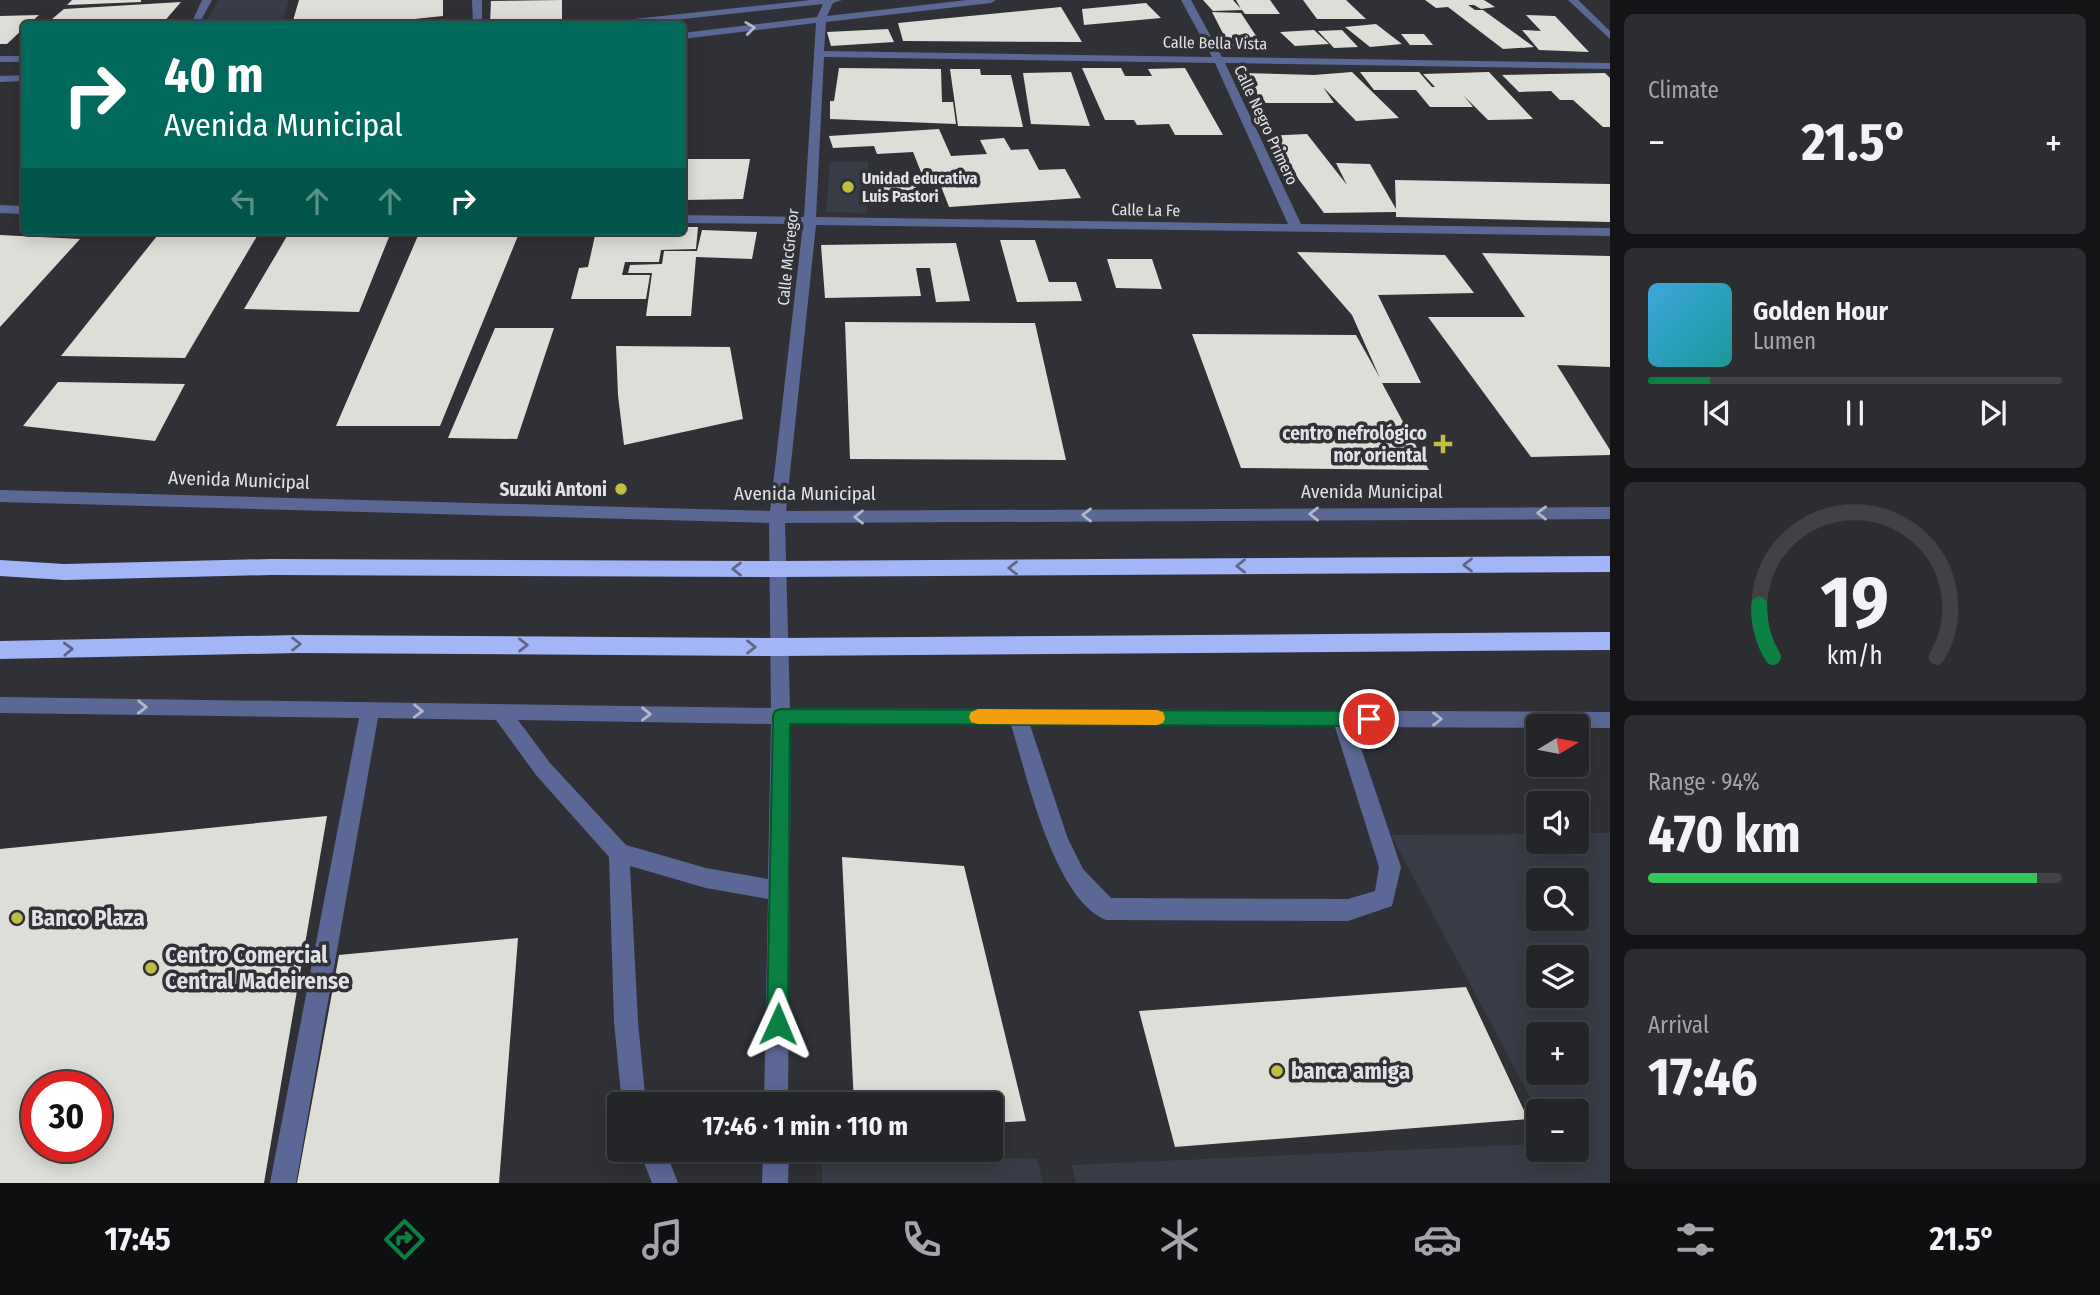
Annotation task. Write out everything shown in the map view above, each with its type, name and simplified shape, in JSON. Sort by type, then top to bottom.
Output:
[{"type":"highway","points":[[0,568],[64,572],[271,567],[778,569],[1610,564]]},
{"type":"highway","points":[[0,650],[298,644],[780,647],[1610,641]]},
{"type":"street","points":[[196,21],[207,0]]},
{"type":"street","points":[[477,0],[478,21]]},
{"type":"street","points":[[686,36],[991,0]]},
{"type":"street","name":"Calle Negro Primero","points":[[1186,0],[1219,59],[1296,227]]},
{"type":"street","points":[[1573,0],[1610,36]]},
{"type":"street","points":[[638,21],[778,3],[834,1]]},
{"type":"street","name":"Calle McGregor","points":[[776,1092],[781,716],[777,517],[810,221],[821,20],[834,1]]},
{"type":"street","name":"Calle Bella Vista","points":[[821,54],[1610,66]]},
{"type":"street","points":[[0,59],[21,59]]},
{"type":"street","points":[[0,79],[21,78]]},
{"type":"street","points":[[0,209],[21,210]]},
{"type":"street","name":"Calle La Fe","points":[[686,219],[1610,232]]},
{"type":"street","name":"Avenida Municipal","points":[[0,496],[777,517],[1610,513]]},
{"type":"street","points":[[0,705],[781,716],[1610,720]]},
{"type":"street","points":[[283,1183],[370,710]]},
{"type":"street","points":[[500,711],[544,769],[619,853],[706,878],[779,891]]},
{"type":"street","points":[[1018,717],[1058,841],[1075,876],[1106,909],[1348,910],[1384,899],[1390,867],[1342,719]]},
{"type":"street","points":[[619,853],[626,1022],[633,1092]]},
{"type":"street","points":[[657,1162],[665,1183]]},
{"type":"street","points":[[775,1183],[776,1162]]},
{"type":"shaded area","points":[[218,0],[289,0],[283,21],[207,21]]},
{"type":"shaded area","name":"Unidad educativa Luis Pastori","points":[[868,161],[867,213],[826,212],[830,162]]},
{"type":"shaded area","points":[[1589,833],[1610,833],[1610,1183],[1076,1183],[1072,1165],[1526,1145],[1526,1162],[1589,1162],[1589,1099],[1531,1099],[1391,835],[1526,834],[1526,854],[1589,854]]},
{"type":"shaded area","points":[[1003,1158],[1037,1159],[1043,1183],[822,1183],[822,1162],[1003,1162]]},
{"type":"building","points":[[72,0],[141,0],[141,2],[67,5]]},
{"type":"building","points":[[299,0],[443,0],[443,16],[395,21],[293,21]]},
{"type":"building","points":[[562,0],[562,21],[490,21],[491,1]]},
{"type":"building","points":[[1203,0],[1233,0],[1241,9],[1236,0],[1270,0],[1280,14],[1245,14],[1242,10],[1213,11]]},
{"type":"building","points":[[1303,0],[1346,0],[1366,19],[1317,19]]},
{"type":"building","points":[[1425,0],[1484,0],[1495,7],[1481,9],[1468,5],[1475,10],[1483,10],[1534,47],[1503,49],[1448,7],[1436,8]]},
{"type":"building","points":[[181,2],[165,21],[50,21],[64,9]]},
{"type":"building","points":[[1146,3],[1161,18],[1084,25],[1082,9]]},
{"type":"building","points":[[1061,7],[1082,42],[903,41],[898,23]]},
{"type":"building","points":[[1212,12],[1241,13],[1264,48],[1230,47]]},
{"type":"building","points":[[39,15],[32,21],[21,21],[21,31],[7,44],[0,44],[0,16]]},
{"type":"building","points":[[1526,15],[1555,16],[1589,52],[1539,50],[1522,30],[1541,31]]},
{"type":"building","points":[[1376,24],[1402,44],[1370,47],[1345,27]]},
{"type":"building","points":[[888,29],[894,42],[831,46],[827,32]]},
{"type":"building","points":[[1314,30],[1329,44],[1295,46],[1280,32]]},
{"type":"building","points":[[1342,30],[1358,47],[1334,48],[1318,31]]},
{"type":"building","points":[[1401,34],[1424,34],[1433,45],[1410,45]]},
{"type":"building","points":[[839,68],[941,69],[942,102],[953,102],[956,124],[830,119],[830,101],[834,101]]},
{"type":"building","points":[[1082,68],[1121,68],[1125,76],[1152,76],[1148,69],[1185,68],[1223,135],[1175,135],[1169,124],[1137,125],[1134,120],[1105,120]]},
{"type":"building","points":[[950,69],[980,69],[981,75],[1011,75],[1023,127],[958,126]]},
{"type":"building","points":[[1071,72],[1090,126],[1031,124],[1023,73]]},
{"type":"building","points":[[1352,72],[1399,118],[1356,121],[1323,87],[1334,103],[1263,103],[1244,73],[1314,75]]},
{"type":"building","points":[[1360,72],[1419,72],[1435,87],[1423,74],[1489,72],[1533,119],[1488,120],[1464,96],[1473,107],[1430,107],[1416,90],[1374,90]]},
{"type":"building","points":[[1605,73],[1610,78],[1610,127],[1603,127],[1573,100],[1560,100],[1551,91],[1519,92],[1502,75]]},
{"type":"building","points":[[939,129],[951,156],[987,154],[980,140],[1004,138],[1011,150],[1028,149],[1039,170],[1065,169],[1081,198],[949,207],[939,181],[925,182],[913,152],[877,154],[874,146],[833,148],[829,136]]},
{"type":"building","points":[[1307,134],[1347,185],[1336,163],[1370,164],[1396,209],[1395,180],[1610,184],[1610,222],[1396,217],[1396,212],[1324,213],[1266,136]]},
{"type":"building","points":[[687,159],[750,159],[743,199],[686,200]]},
{"type":"building","points":[[915,185],[921,201],[887,203],[881,187]]},
{"type":"building","points":[[686,227],[698,227],[696,249],[661,250],[659,262],[625,262],[622,275],[650,275],[646,299],[571,299],[579,268],[588,267],[595,235],[686,235]]},
{"type":"building","points":[[702,230],[757,232],[752,259],[696,257],[691,316],[646,316],[652,273],[628,273],[630,265],[662,264],[664,251],[697,251]]},
{"type":"building","points":[[0,235],[80,239],[0,327]]},
{"type":"building","points":[[158,235],[258,235],[185,358],[61,356]]},
{"type":"building","points":[[288,235],[390,235],[359,312],[244,309]]},
{"type":"building","points":[[418,235],[518,235],[440,426],[336,426]]},
{"type":"building","points":[[1000,240],[1035,240],[1049,282],[1076,282],[1082,301],[1017,302]]},
{"type":"building","points":[[956,243],[970,301],[936,302],[930,268],[916,268],[921,296],[825,298],[821,245]]},
{"type":"building","points":[[1297,252],[1445,255],[1474,293],[1378,295],[1421,383],[1382,383],[1429,470],[1241,468],[1192,334],[1356,335],[1380,378],[1352,315]]},
{"type":"building","points":[[1482,253],[1610,256],[1610,367],[1557,365],[1610,450],[1610,455],[1531,457],[1428,317],[1525,317]]},
{"type":"building","points":[[1107,259],[1152,259],[1162,289],[1116,288]]},
{"type":"building","points":[[845,322],[1035,323],[1066,460],[850,459]]},
{"type":"building","points":[[495,328],[554,328],[517,439],[448,438]]},
{"type":"building","points":[[616,346],[730,347],[743,419],[624,445]]},
{"type":"building","points":[[58,382],[185,384],[155,441],[23,426]]},
{"type":"building","name":"Centro Comercial Central Madeirense","points":[[327,816],[264,1183],[0,1183],[0,849]]},
{"type":"building","points":[[842,857],[964,866],[1026,1121],[1003,1122],[1003,1092],[853,1092]]},
{"type":"building","points":[[518,938],[499,1183],[297,1183],[339,955]]},
{"type":"building","points":[[1466,987],[1526,1119],[1175,1147],[1139,1011]]},
{"type":"slow traffic","points":[[978,717],[1157,718]]},
{"type":"place","name":"Unidad educativa Luis Pastori","points":[[848,187]]},
{"type":"place","name":"centro nefrológico nor oriental","points":[[1443,444]]},
{"type":"place","name":"Suzuki Antoni","points":[[621,489]]},
{"type":"place","name":"Banco Plaza","points":[[17,918]]},
{"type":"place","name":"Centro Comercial Central Madeirense","points":[[151,968]]},
{"type":"place","name":"banca amiga","points":[[1277,1071]]},
{"type":"route","points":[[778,1024],[781,716],[1369,719]]}]
